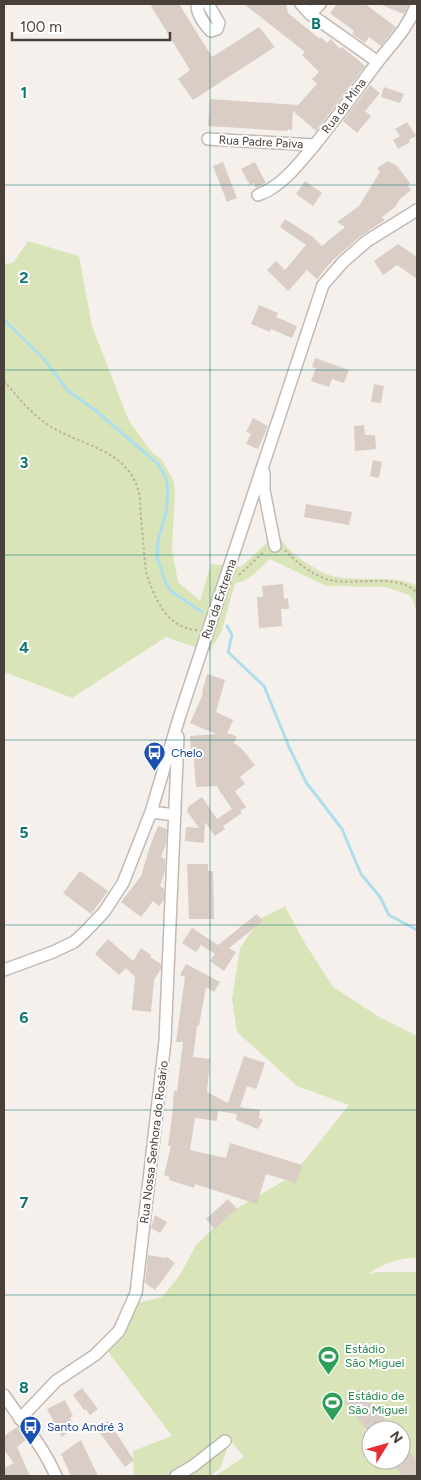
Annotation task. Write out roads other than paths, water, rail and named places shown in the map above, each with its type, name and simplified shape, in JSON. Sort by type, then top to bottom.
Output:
[{"type":"street","points":[[197,4],[197,10],[211,31],[217,29],[219,23],[208,4]]},
{"type":"street","points":[[301,4],[310,14],[378,62]]},
{"type":"street","points":[[310,14],[320,4]]},
{"type":"street","name":"Rua da Mina","points":[[258,195],[272,188],[290,173],[314,145],[378,62],[400,37],[412,17],[417,4]]},
{"type":"street","name":"Rua Padre Paiva","points":[[208,139],[314,145]]},
{"type":"street","name":"Rua da Extrema","points":[[4,970],[74,942],[104,912],[123,883],[151,812],[179,718],[323,285],[343,262],[367,241],[417,210]]},
{"type":"street","points":[[264,467],[264,490],[275,546]]},
{"type":"street","name":"Rua Nossa Senhora do Rosário","points":[[20,1419],[56,1381],[96,1355],[120,1331],[136,1293],[165,1040],[179,718]]},
{"type":"street","points":[[151,812],[175,815]]},
{"type":"street","points":[[4,1395],[32,1433],[49,1460],[56,1476]]},
{"type":"street","points":[[176,1476],[193,1466],[225,1441]]},
{"type":"waterway","points":[[4,320],[43,358],[68,391],[95,410],[158,464],[166,478],[168,490],[166,512],[158,541],[157,557],[166,584],[172,592],[202,612]]},
{"type":"waterway","points":[[227,626],[232,635],[228,652],[264,686],[289,747],[306,782],[342,829],[361,874],[380,897],[389,915],[417,930]]},
{"type":"place","name":"Chelo","points":[[155,772]]},
{"type":"place","name":"Estádio São Miguel","points":[[329,1375]]},
{"type":"place","name":"Estádio de São Miguel","points":[[332,1422]]},
{"type":"place","name":"Santo André 3","points":[[31,1446]]}]
